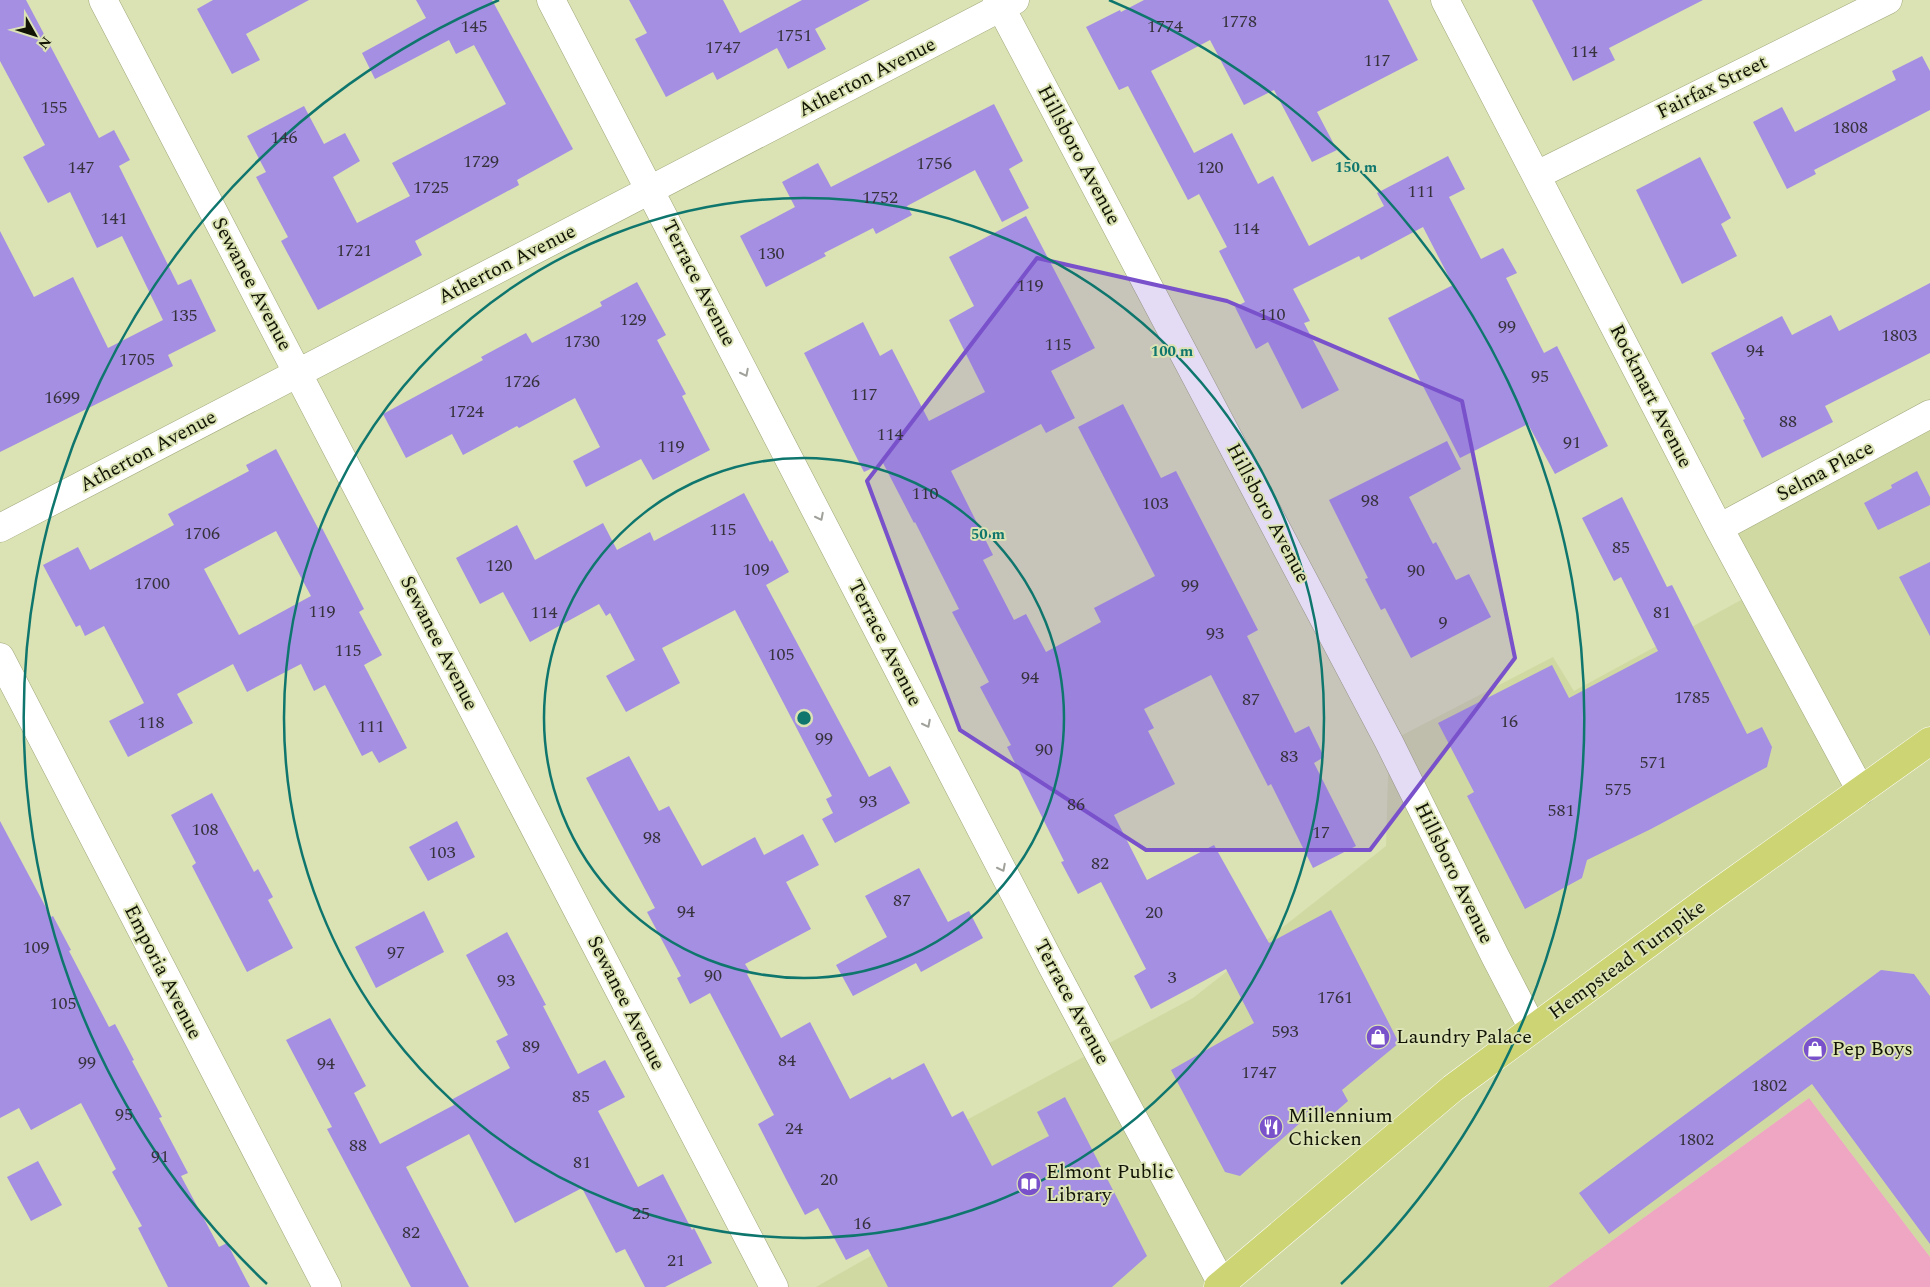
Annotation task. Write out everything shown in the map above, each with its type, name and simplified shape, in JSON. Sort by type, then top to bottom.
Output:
[{"type":"main road","name":"Hempstead Turnpike","points":[[1220,1285],[1453,1088],[1710,898],[1930,741]]},
{"type":"street","name":"Sewanee Avenue","points":[[103,0],[774,1287]]},
{"type":"street","name":"Terrace Avenue","points":[[551,0],[1051,964],[1220,1285]]},
{"type":"street","name":"Rockmart Avenue","points":[[1445,0],[1719,528],[1861,791]]},
{"type":"street","name":"Fairfax Street","points":[[1537,175],[1888,0]]},
{"type":"street","name":"Atherton Avenue","points":[[0,528],[650,190],[1004,2]]},
{"type":"street","name":"Hillsboro Avenue","points":[[1004,2],[1389,742],[1532,1029]]},
{"type":"street","name":"Selma Place","points":[[1719,528],[1930,414]]},
{"type":"street","name":"Emporia Avenue","points":[[0,657],[327,1287]]},
{"type":"highlighted area","points":[[1037,258],[1227,301],[1462,401],[1515,658],[1370,850],[1146,850],[960,730],[867,481]]},
{"type":"shaded area","points":[[1930,414],[1930,1257],[1809,1098],[1548,1287],[816,1287],[950,1211],[922,1144],[1193,998],[1386,846],[1389,742],[1553,657],[1574,691],[1754,593],[1719,528]]},
{"type":"shaded area","points":[[1809,1098],[1930,1257],[1930,1287],[1548,1287]]},
{"type":"building","points":[[0,0],[26,0],[99,138],[114,130],[130,160],[119,166],[178,285],[191,279],[216,331],[168,355],[173,366],[0,452],[0,231],[34,297],[73,277],[108,348],[163,320],[122,236],[97,248],[70,192],[48,203],[23,157],[45,145],[0,61]]},
{"type":"building","points":[[213,0],[309,0],[246,34],[260,60],[232,74],[197,9]]},
{"type":"building","points":[[416,0],[492,0],[573,149],[517,180],[519,185],[415,241],[422,255],[318,310],[281,241],[288,237],[256,177],[266,172],[247,136],[304,106],[324,144],[345,133],[360,161],[333,177],[357,223],[410,196],[392,163],[506,104],[474,45],[456,54],[449,40],[375,79],[362,53],[426,18]]},
{"type":"building","points":[[629,0],[723,0],[740,33],[802,0],[870,0],[815,29],[826,49],[788,69],[777,48],[717,80],[713,72],[666,97],[635,39],[647,33]]},
{"type":"building","points":[[1144,0],[1388,0],[1418,60],[1317,112],[1337,150],[1312,162],[1274,90],[1244,105],[1210,40],[1151,71],[1194,153],[1232,133],[1258,184],[1273,176],[1309,246],[1384,206],[1377,193],[1448,156],[1465,189],[1449,197],[1481,259],[1503,248],[1517,273],[1506,278],[1544,353],[1557,346],[1608,446],[1555,474],[1528,424],[1460,458],[1388,318],[1453,285],[1423,227],[1361,260],[1359,256],[1293,289],[1310,321],[1304,323],[1339,390],[1302,409],[1268,342],[1256,349],[1235,307],[1245,302],[1219,251],[1227,247],[1199,194],[1188,200],[1128,86],[1119,90],[1086,27]]},
{"type":"building","points":[[1532,0],[1703,0],[1609,48],[1615,60],[1573,81]]},
{"type":"building","points":[[1922,56],[1930,71],[1930,110],[1814,170],[1816,174],[1787,189],[1753,122],[1782,107],[1795,132],[1896,80],[1892,71]]},
{"type":"building","points":[[994,104],[1023,161],[1009,169],[1029,208],[1002,222],[975,170],[907,206],[912,215],[876,234],[873,228],[824,253],[826,256],[766,287],[740,236],[795,207],[782,182],[818,163],[831,187]]},
{"type":"building","points":[[1700,157],[1731,218],[1721,224],[1737,256],[1682,284],[1636,190]]},
{"type":"building","points":[[1026,216],[1095,348],[1051,371],[1075,418],[1046,433],[1041,424],[951,471],[993,555],[983,560],[1014,620],[1026,614],[1046,652],[1101,622],[1094,608],[1155,576],[1078,427],[1123,404],[1161,478],[1176,471],[1258,630],[1247,636],[1295,733],[1309,726],[1324,757],[1314,763],[1356,846],[1313,868],[1271,784],[1268,786],[1211,675],[1144,709],[1154,728],[1148,731],[1175,784],[1114,815],[1147,880],[1214,845],[1269,943],[1331,910],[1399,1043],[1342,1090],[1348,1101],[1325,1121],[1317,1108],[1240,1176],[1225,1172],[1171,1070],[1254,1023],[1226,969],[1151,1009],[1134,976],[1146,969],[1101,882],[1078,894],[1061,862],[1064,861],[1007,747],[1011,745],[980,687],[989,682],[952,612],[959,609],[915,522],[883,463],[864,472],[804,353],[863,322],[880,356],[892,349],[929,421],[985,392],[949,320],[974,306],[949,257]]},
{"type":"building","points":[[637,282],[666,335],[657,340],[686,394],[682,396],[710,450],[653,480],[641,459],[586,487],[573,461],[600,447],[575,398],[463,455],[452,434],[406,458],[383,414],[483,360],[481,357],[526,333],[532,343],[602,306],[600,302]]},
{"type":"building","points":[[1930,283],[1930,353],[1825,406],[1833,422],[1762,458],[1743,420],[1745,419],[1711,353],[1782,316],[1792,335],[1831,315],[1839,331]]},
{"type":"building","points":[[1447,441],[1461,469],[1409,497],[1433,544],[1436,542],[1456,580],[1469,574],[1491,617],[1411,658],[1385,608],[1381,610],[1365,579],[1368,578],[1329,500]]},
{"type":"building","points":[[276,449],[319,530],[322,528],[364,609],[359,612],[382,655],[364,665],[407,748],[379,763],[372,751],[362,756],[325,685],[314,691],[301,664],[247,692],[233,664],[177,694],[193,723],[128,757],[109,721],[144,703],[104,626],[85,636],[80,625],[76,627],[43,565],[78,547],[90,570],[174,525],[168,514],[249,471],[246,465]],"holes":[[[276,531],[311,596],[239,635],[204,569]]]},
{"type":"building","points":[[1917,471],[1930,497],[1930,505],[1878,530],[1864,503],[1892,488],[1891,485]]},
{"type":"building","points":[[744,493],[770,542],[772,540],[789,572],[766,585],[869,777],[890,766],[910,803],[835,843],[822,819],[833,813],[826,799],[832,796],[735,610],[662,648],[680,683],[626,712],[606,676],[635,660],[610,613],[606,616],[599,604],[530,642],[503,592],[480,604],[456,558],[517,525],[535,560],[603,523],[617,550],[650,532],[654,541]]},
{"type":"building","points":[[1622,497],[1667,587],[1672,585],[1747,734],[1762,727],[1772,747],[1767,767],[1651,829],[1587,860],[1582,878],[1525,909],[1467,796],[1474,792],[1438,723],[1552,665],[1569,698],[1658,651],[1621,577],[1614,581],[1582,518]]},
{"type":"building","points":[[1930,562],[1930,636],[1899,577]]},
{"type":"building","points":[[629,756],[659,811],[669,806],[702,866],[755,837],[764,855],[803,834],[819,865],[786,882],[811,929],[745,964],[750,972],[747,974],[781,1038],[810,1022],[850,1099],[890,1077],[892,1080],[924,1063],[952,1117],[963,1111],[992,1166],[1049,1136],[1037,1112],[1065,1097],[1147,1256],[1112,1287],[888,1287],[868,1249],[846,1260],[818,1208],[805,1215],[786,1179],[758,1124],[774,1115],[710,993],[690,1004],[677,978],[681,976],[647,912],[655,908],[586,778]]},
{"type":"building","points":[[212,793],[254,872],[258,869],[273,897],[268,900],[293,948],[247,972],[192,866],[196,863],[171,815]]},
{"type":"building","points":[[0,821],[51,917],[53,916],[71,950],[69,951],[109,1027],[115,1024],[134,1060],[132,1061],[162,1117],[159,1118],[188,1173],[181,1176],[219,1247],[227,1243],[250,1287],[168,1287],[138,1228],[142,1226],[112,1172],[116,1169],[81,1103],[31,1130],[19,1108],[0,1118]]},
{"type":"building","points":[[457,821],[475,857],[428,881],[409,847]]},
{"type":"building","points":[[919,868],[948,922],[969,911],[983,938],[921,972],[916,963],[853,996],[836,965],[887,937],[865,896]]},
{"type":"building","points":[[424,911],[444,952],[376,988],[355,947]]},
{"type":"building","points":[[507,932],[546,1005],[543,1006],[578,1074],[605,1060],[625,1097],[598,1111],[638,1187],[663,1174],[692,1230],[694,1228],[712,1263],[665,1287],[645,1287],[625,1249],[616,1253],[582,1188],[515,1223],[469,1134],[406,1167],[469,1287],[411,1287],[327,1129],[332,1127],[286,1040],[330,1018],[366,1086],[354,1093],[380,1144],[454,1105],[451,1100],[510,1068],[496,1041],[508,1035],[466,955]]},
{"type":"building","points":[[1881,970],[1914,974],[1930,996],[1930,1244],[1812,1084],[1609,1234],[1579,1193]]},
{"type":"building","points":[[38,1161],[62,1205],[31,1221],[7,1177]]},
{"type":"place","name":"Laundry Palace","points":[[1378,1037]]},
{"type":"place","name":"Pep Boys","points":[[1815,1049]]},
{"type":"place","name":"Millennium Chicken","points":[[1271,1127]]},
{"type":"place","name":"Elmont Public Library","points":[[1029,1184]]}]
